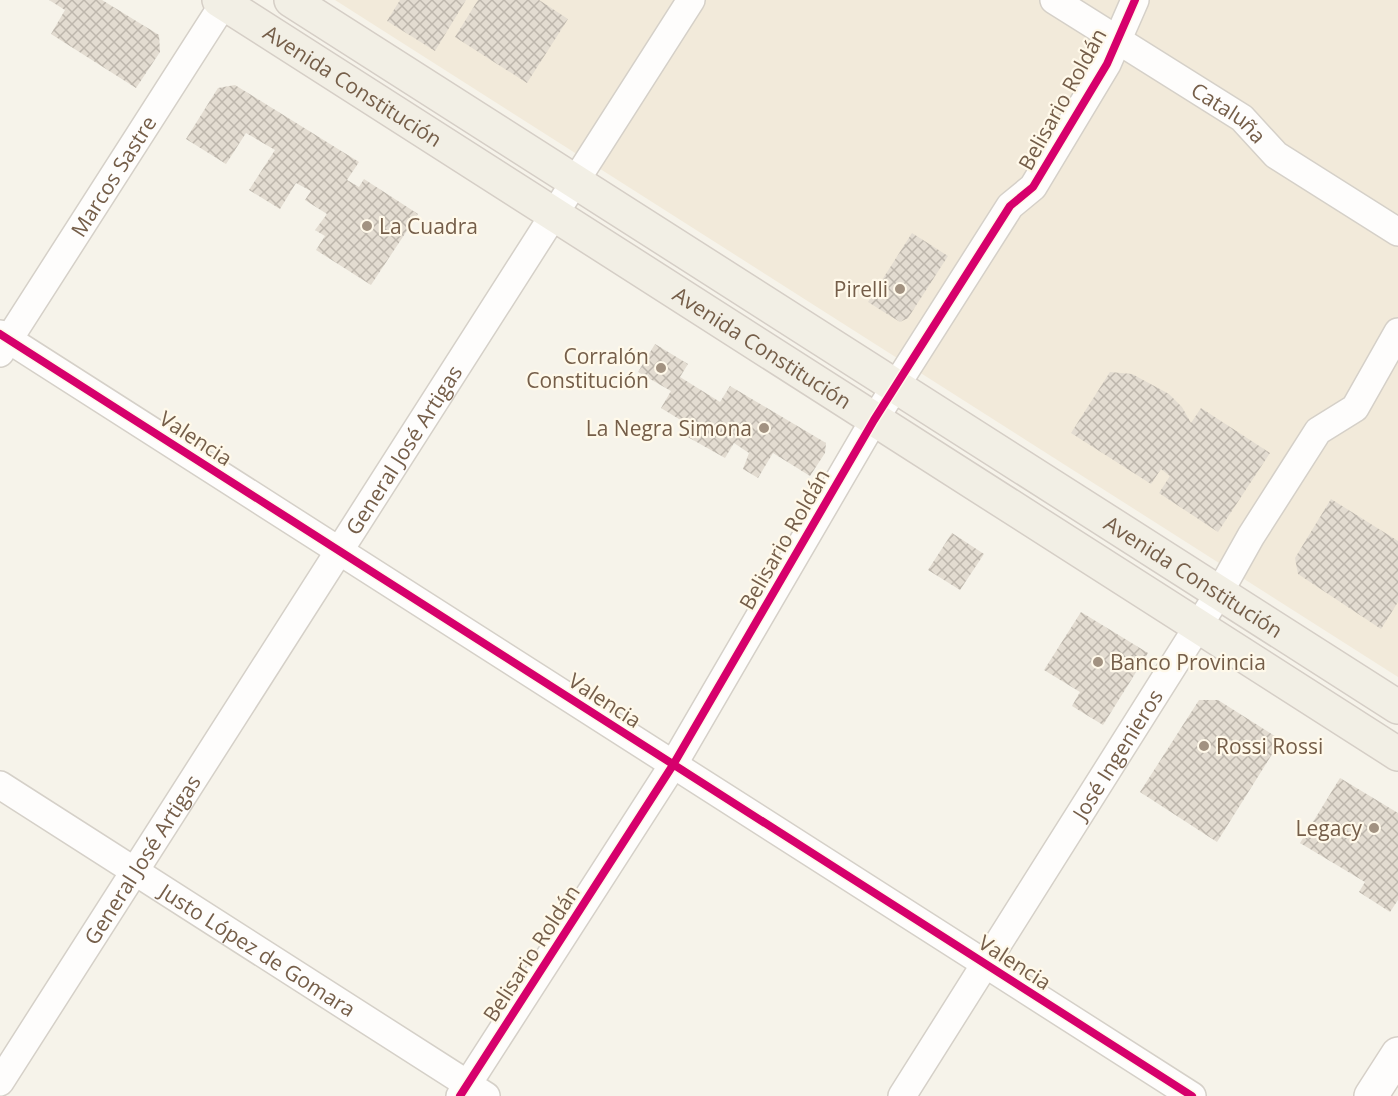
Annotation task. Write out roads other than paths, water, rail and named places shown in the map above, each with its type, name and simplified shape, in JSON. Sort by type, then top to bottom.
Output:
[{"type":"main road","name":"Avenida Constitución","points":[[291,0],[1398,707]]},
{"type":"main road","name":"Avenida Constitución","points":[[223,1],[1398,754]]},
{"type":"main road","points":[[1371,1096],[1398,1054]]},
{"type":"street","name":"General José Artigas","points":[[0,1082],[691,0]]},
{"type":"street","name":"Cataluña","points":[[1054,0],[1242,118],[1276,156],[1398,232]]},
{"type":"street","name":"Belisario Roldán","points":[[471,1092],[673,765],[895,386],[1010,206],[1033,187],[1107,64],[1135,0]]},
{"type":"street","name":"Marcos Sastre","points":[[3,342],[223,1]]},
{"type":"street","name":"José Ingenieros","points":[[902,1096],[1219,593],[1251,536],[1318,431],[1355,408],[1398,332]]},
{"type":"street","name":"Valencia","points":[[3,342],[339,551],[1192,1096]]},
{"type":"street","name":"Justo López de Gomara","points":[[0,785],[471,1092]]},
{"type":"place","name":"La Cuadra","points":[[367,226]]},
{"type":"place","name":"Pirelli","points":[[900,289]]},
{"type":"place","name":"Corralón Constitución","points":[[661,368]]},
{"type":"place","name":"La Negra Simona","points":[[764,428]]},
{"type":"place","name":"Banco Provincia","points":[[1098,662]]},
{"type":"place","name":"Rossi Rossi","points":[[1204,746]]},
{"type":"place","name":"Legacy","points":[[1374,828]]}]
